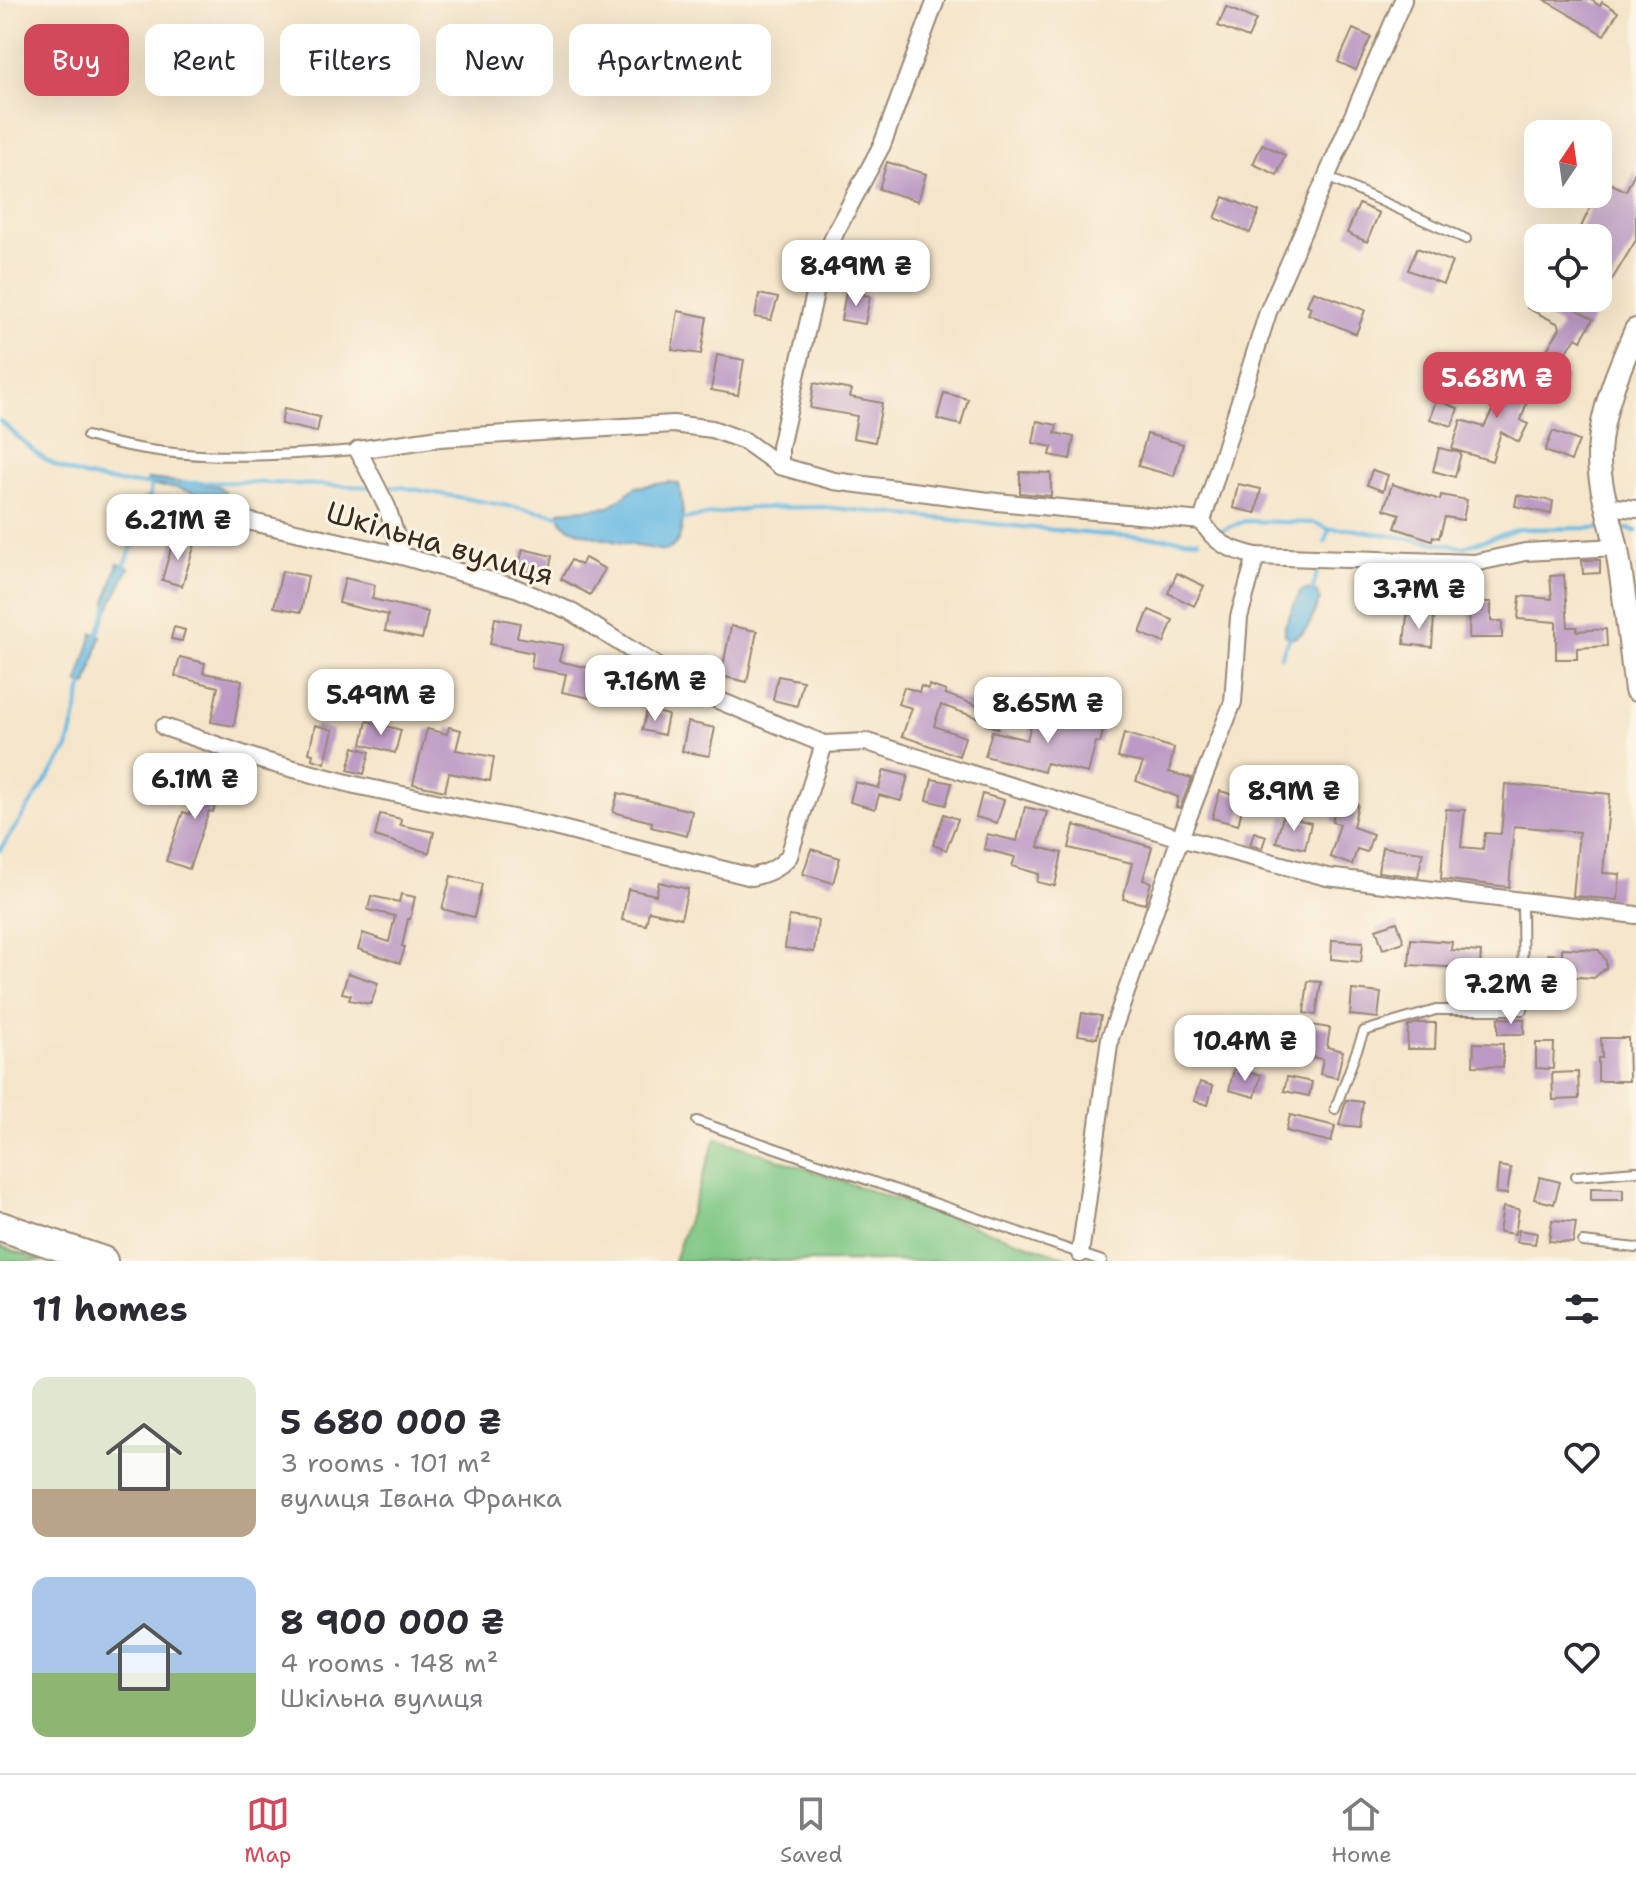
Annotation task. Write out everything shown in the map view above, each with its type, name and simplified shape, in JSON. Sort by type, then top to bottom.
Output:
[{"type":"highway","points":[[0,1226],[103,1261]]},
{"type":"main road","points":[[1636,330],[1612,391],[1602,427],[1599,455],[1604,506],[1616,547],[1636,690]]},
{"type":"street","points":[[780,466],[780,447],[821,267],[836,231],[882,145],[936,0]]},
{"type":"street","points":[[1403,0],[1268,312],[1202,521],[1212,537],[1224,546],[1256,556],[1474,563],[1525,552],[1616,547]]},
{"type":"street","points":[[402,556],[387,507],[358,450],[439,438],[673,424],[712,429],[745,441],[780,466],[834,481],[997,502],[1202,521]]},
{"type":"street","points":[[1604,506],[1636,509]]},
{"type":"street","name":"Шкільна вулиця","points":[[230,517],[402,556],[516,588],[570,611],[696,691],[824,744],[867,742],[1180,838],[1327,877],[1636,915]]},
{"type":"street","points":[[1080,1254],[1110,1038],[1180,838],[1233,702],[1239,617],[1256,556]]},
{"type":"street","points":[[164,727],[260,760],[355,785],[546,825],[752,877],[781,866],[789,856],[824,744]]},
{"type":"lane","points":[[1326,177],[1466,239]]},
{"type":"lane","points":[[87,436],[165,453],[229,458],[358,450]]},
{"type":"lane","points":[[1335,1109],[1364,1031],[1436,1010],[1523,1010],[1522,899]]},
{"type":"lane","points":[[697,1121],[1102,1261]]},
{"type":"lane","points":[[1576,1176],[1636,1171]]},
{"type":"lane","points":[[1583,1242],[1636,1248]]},
{"type":"green space","points":[[716,1138],[1076,1261],[674,1261]]},
{"type":"green space","points":[[0,1246],[44,1261],[0,1261]]},
{"type":"water","points":[[148,479],[218,486],[225,491],[224,497],[216,499],[177,488],[147,485]]},
{"type":"water","points":[[670,482],[679,484],[682,522],[678,540],[665,551],[582,533],[560,519],[560,511],[609,507],[636,487]]},
{"type":"water","points":[[146,498],[154,499],[151,526],[135,547],[131,546],[132,520]]},
{"type":"water","points":[[118,563],[129,568],[108,610],[106,602]]},
{"type":"water","points":[[1305,589],[1316,591],[1320,599],[1307,627],[1293,638],[1285,635],[1285,626],[1300,592]]},
{"type":"water","points":[[93,633],[101,636],[87,685],[78,682]]},
{"type":"building","points":[[1545,0],[1591,0],[1600,6],[1602,2],[1618,12],[1604,35]]},
{"type":"building","points":[[1226,7],[1256,20],[1248,38],[1218,26]]},
{"type":"building","points":[[1353,29],[1371,37],[1356,70],[1338,62]]},
{"type":"building","points":[[1262,144],[1285,155],[1277,175],[1253,164]]},
{"type":"building","points":[[887,162],[926,174],[918,201],[879,189]]},
{"type":"building","points":[[1636,170],[1636,240],[1612,280],[1612,224],[1582,224],[1590,208],[1612,208],[1612,184],[1626,191]]},
{"type":"building","points":[[1224,197],[1259,211],[1250,233],[1215,218]]},
{"type":"building","points":[[1359,204],[1379,213],[1367,242],[1347,233]]},
{"type":"building","points":[[1417,248],[1452,262],[1443,284],[1408,270]]},
{"type":"building","points":[[1313,291],[1365,310],[1356,334],[1308,314],[1311,307],[1307,305]]},
{"type":"building","points":[[846,292],[870,296],[865,324],[841,320]]},
{"type":"building","points":[[759,294],[778,298],[771,320],[755,317]]},
{"type":"building","points":[[678,311],[707,317],[701,354],[672,350]]},
{"type":"building","points":[[1535,312],[1581,312],[1593,319],[1581,340],[1576,337],[1555,372],[1566,376],[1562,387],[1535,378],[1542,358],[1560,328],[1559,324]]},
{"type":"building","points":[[717,355],[744,360],[738,395],[711,390]]},
{"type":"building","points":[[1506,371],[1534,380],[1521,420],[1528,424],[1519,442],[1501,432],[1492,461],[1452,449],[1461,420],[1484,427]]},
{"type":"building","points":[[814,383],[852,390],[850,397],[882,403],[875,442],[853,438],[857,416],[810,408]]},
{"type":"building","points":[[944,393],[968,399],[961,425],[937,419]]},
{"type":"building","points":[[1436,400],[1458,408],[1452,426],[1430,419]]},
{"type":"building","points":[[284,409],[320,417],[317,432],[281,424]]},
{"type":"building","points":[[1037,421],[1057,425],[1055,433],[1074,437],[1070,459],[1050,455],[1052,447],[1033,443]]},
{"type":"building","points":[[1553,431],[1579,441],[1571,461],[1545,451]]},
{"type":"building","points":[[1147,434],[1183,444],[1174,476],[1138,466]]},
{"type":"building","points":[[1439,448],[1461,453],[1455,477],[1433,471]]},
{"type":"building","points":[[1372,470],[1388,475],[1383,491],[1367,485]]},
{"type":"building","points":[[1020,472],[1051,473],[1051,496],[1020,493]]},
{"type":"building","points":[[1238,484],[1261,489],[1256,513],[1233,508]]},
{"type":"building","points":[[1392,484],[1440,500],[1441,495],[1467,500],[1463,520],[1445,517],[1439,538],[1433,536],[1432,540],[1395,528],[1400,514],[1384,509]]},
{"type":"building","points":[[1517,495],[1553,501],[1551,514],[1515,506]]},
{"type":"building","points":[[174,538],[195,544],[182,586],[162,580]]},
{"type":"building","points":[[523,549],[552,556],[548,576],[518,569]]},
{"type":"building","points":[[585,558],[605,569],[590,595],[561,579],[571,560],[581,565]]},
{"type":"building","points":[[1582,560],[1600,560],[1600,573],[1583,574]]},
{"type":"building","points":[[282,571],[308,576],[301,612],[274,607]]},
{"type":"building","points":[[1177,573],[1204,586],[1194,606],[1168,593]]},
{"type":"building","points":[[1460,574],[1475,574],[1474,593],[1459,593]]},
{"type":"building","points":[[1564,575],[1568,627],[1577,627],[1577,631],[1606,629],[1607,646],[1577,648],[1577,659],[1556,659],[1556,622],[1518,619],[1520,596],[1552,599],[1550,576]]},
{"type":"building","points":[[345,578],[375,585],[372,599],[428,612],[422,639],[385,631],[388,615],[339,603]]},
{"type":"building","points":[[1470,602],[1491,602],[1491,621],[1502,621],[1502,638],[1469,638]]},
{"type":"building","points":[[1149,610],[1173,620],[1164,643],[1140,633]]},
{"type":"building","points":[[1407,615],[1434,617],[1432,647],[1404,644]]},
{"type":"building","points":[[495,618],[520,623],[517,637],[563,645],[559,661],[597,670],[590,698],[562,692],[566,674],[531,668],[533,653],[490,644]]},
{"type":"building","points":[[731,626],[757,631],[747,682],[721,676]]},
{"type":"building","points":[[174,627],[185,630],[182,641],[171,639]]},
{"type":"building","points":[[180,657],[205,663],[203,673],[242,680],[234,726],[211,722],[218,687],[175,676]]},
{"type":"building","points":[[778,676],[803,681],[797,706],[773,700]]},
{"type":"building","points":[[929,685],[990,710],[991,704],[1003,707],[998,728],[941,705],[934,726],[965,737],[959,756],[902,736],[912,708],[898,704],[904,687],[919,692],[921,686],[928,689]]},
{"type":"building","points":[[647,710],[668,715],[664,735],[642,730]]},
{"type":"building","points":[[1035,710],[1103,731],[1100,743],[1096,742],[1088,773],[1046,763],[1044,772],[985,756],[992,731],[1027,740]]},
{"type":"building","points":[[367,721],[401,730],[395,753],[362,744]]},
{"type":"building","points":[[688,722],[715,728],[709,756],[682,751]]},
{"type":"building","points":[[315,725],[333,730],[325,763],[312,759],[313,754],[309,753]]},
{"type":"building","points":[[449,727],[461,730],[456,750],[494,757],[490,781],[449,773],[445,791],[413,784],[427,729],[447,734]]},
{"type":"building","points":[[1124,733],[1174,748],[1169,772],[1192,778],[1180,808],[1176,807],[1178,797],[1136,781],[1143,763],[1118,758]]},
{"type":"building","points":[[354,747],[370,752],[364,774],[348,770]]},
{"type":"building","points":[[884,770],[908,776],[901,801],[879,795],[875,809],[850,802],[855,782],[879,788]]},
{"type":"building","points":[[202,772],[224,779],[189,869],[166,861],[183,812],[189,814]]},
{"type":"building","points":[[1265,778],[1281,784],[1273,806],[1257,801]]},
{"type":"building","points":[[932,779],[952,783],[946,805],[927,800]]},
{"type":"building","points":[[1505,784],[1610,794],[1603,873],[1620,874],[1618,900],[1573,896],[1579,832],[1514,826],[1509,887],[1441,879],[1446,809],[1465,810],[1461,847],[1483,849],[1485,833],[1501,834]]},
{"type":"building","points":[[1220,791],[1245,798],[1238,825],[1212,818]]},
{"type":"building","points":[[618,793],[692,811],[687,836],[651,827],[652,822],[613,812]]},
{"type":"building","points":[[982,794],[1004,800],[997,823],[976,817]]},
{"type":"building","points":[[1337,800],[1358,804],[1353,827],[1373,834],[1367,852],[1357,849],[1352,865],[1330,857],[1340,824],[1332,822]]},
{"type":"building","points":[[1025,807],[1047,812],[1038,847],[1062,853],[1055,886],[1037,882],[1039,874],[1012,866],[1015,857],[984,849],[987,834],[1017,841]]},
{"type":"building","points":[[380,814],[401,819],[400,825],[434,832],[429,853],[375,836]]},
{"type":"building","points":[[944,814],[958,819],[946,850],[933,845]]},
{"type":"building","points":[[1283,816],[1311,823],[1305,849],[1276,842]]},
{"type":"building","points":[[1074,825],[1152,847],[1143,880],[1151,882],[1145,904],[1123,899],[1132,863],[1069,848]]},
{"type":"building","points":[[1254,832],[1266,836],[1262,848],[1250,845]]},
{"type":"building","points":[[1382,847],[1423,852],[1418,877],[1378,872]]},
{"type":"building","points":[[811,849],[840,858],[833,883],[803,874]]},
{"type":"building","points":[[451,876],[482,884],[474,917],[442,909]]},
{"type":"building","points":[[659,882],[688,889],[681,918],[649,911],[646,925],[622,920],[628,889],[656,895]]},
{"type":"building","points":[[401,894],[415,897],[400,963],[358,949],[363,933],[389,942],[395,916],[368,910],[371,896],[399,902]]},
{"type":"building","points":[[789,916],[818,920],[814,952],[785,948]]},
{"type":"building","points":[[1397,922],[1404,942],[1383,949],[1376,929]]},
{"type":"building","points":[[1411,939],[1452,942],[1451,950],[1481,952],[1479,981],[1464,980],[1465,968],[1409,965]]},
{"type":"building","points":[[1332,940],[1363,942],[1361,962],[1331,959]]},
{"type":"building","points":[[1562,948],[1599,950],[1606,961],[1606,968],[1594,978],[1560,976],[1561,971],[1546,970],[1548,954],[1562,955]]},
{"type":"building","points":[[348,973],[378,983],[371,1004],[349,1000],[351,995],[342,993]]},
{"type":"building","points":[[1308,981],[1321,982],[1316,1015],[1304,1013]]},
{"type":"building","points":[[1352,990],[1381,993],[1378,1018],[1350,1015]]},
{"type":"building","points":[[1082,1013],[1101,1016],[1097,1038],[1078,1035]]},
{"type":"building","points":[[1498,1018],[1524,1019],[1524,1034],[1498,1034]]},
{"type":"building","points":[[1436,1023],[1435,1049],[1407,1049],[1408,1026]]},
{"type":"building","points":[[1311,1025],[1330,1028],[1327,1047],[1343,1051],[1337,1078],[1320,1074],[1323,1059],[1287,1053],[1290,1034],[1309,1037]]},
{"type":"building","points":[[1601,1038],[1628,1038],[1629,1081],[1598,1081]]},
{"type":"building","points":[[1474,1043],[1503,1044],[1503,1067],[1473,1066]]},
{"type":"building","points":[[1536,1043],[1554,1043],[1553,1069],[1536,1068]]},
{"type":"building","points":[[1234,1069],[1261,1075],[1255,1097],[1229,1090]]},
{"type":"building","points":[[1578,1072],[1579,1099],[1553,1100],[1552,1073]]},
{"type":"building","points":[[1287,1077],[1312,1082],[1309,1096],[1284,1091]]},
{"type":"building","points":[[1200,1082],[1213,1086],[1208,1105],[1194,1101]]},
{"type":"building","points":[[1346,1100],[1363,1102],[1360,1127],[1339,1125]]},
{"type":"building","points":[[1290,1115],[1335,1126],[1331,1142],[1286,1131]]},
{"type":"building","points":[[1499,1166],[1511,1168],[1507,1194],[1496,1193]]},
{"type":"building","points":[[1540,1177],[1560,1182],[1554,1204],[1534,1199]]},
{"type":"building","points":[[1591,1188],[1623,1189],[1623,1200],[1591,1200]]},
{"type":"building","points":[[1503,1207],[1519,1209],[1515,1234],[1499,1232]]},
{"type":"building","points":[[1552,1220],[1576,1222],[1573,1243],[1549,1241]]},
{"type":"building","points":[[1519,1230],[1537,1233],[1535,1244],[1517,1242]]},
{"type":"waterway","points":[[0,421],[59,467],[98,479],[151,484]]},
{"type":"waterway","points":[[184,483],[371,487]]},
{"type":"waterway","points":[[149,502],[151,484]]},
{"type":"waterway","points":[[384,487],[401,487],[565,516]]},
{"type":"waterway","points":[[677,520],[751,508],[824,507],[1105,535],[1199,540]]},
{"type":"waterway","points":[[1220,531],[1245,521],[1315,523],[1329,529],[1350,529],[1463,547],[1519,529],[1601,528]]},
{"type":"waterway","points":[[1325,542],[1329,529]]},
{"type":"waterway","points":[[1626,529],[1636,531]]},
{"type":"waterway","points":[[123,569],[133,544]]},
{"type":"waterway","points":[[1312,593],[1318,568]]},
{"type":"waterway","points":[[96,640],[109,603]]},
{"type":"waterway","points":[[1281,656],[1292,633]]},
{"type":"waterway","points":[[0,850],[68,748],[84,679]]}]
